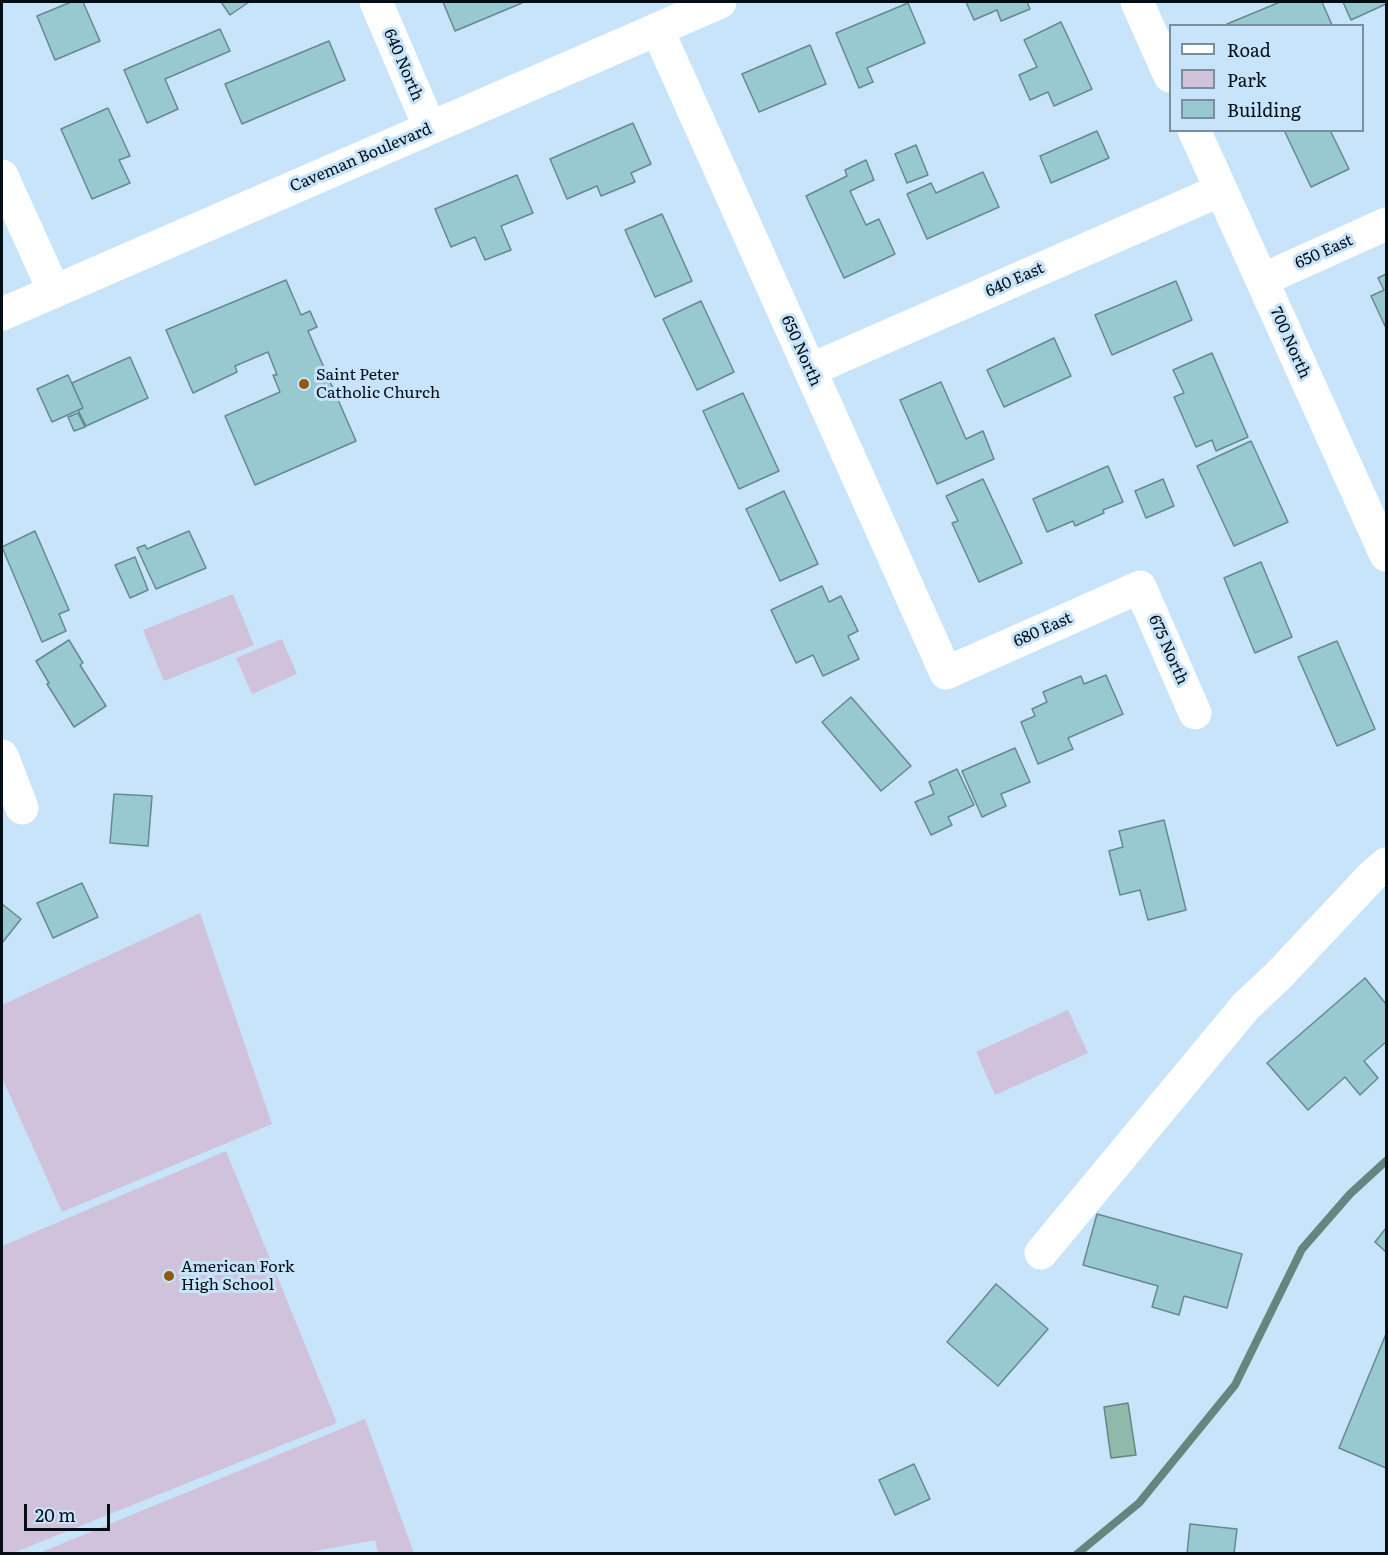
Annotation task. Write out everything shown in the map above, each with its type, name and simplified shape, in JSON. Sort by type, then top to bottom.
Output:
[{"type":"street","name":"640 North","points":[[376,2],[430,128]]},
{"type":"street","name":"Caveman Boulevard","points":[[2,314],[718,2]]},
{"type":"street","points":[[1137,2],[1169,74]]},
{"type":"street","name":"650 North","points":[[657,29],[946,673]]},
{"type":"street","name":"700 North","points":[[1195,132],[1386,555]]},
{"type":"street","points":[[2,176],[54,291]]},
{"type":"street","name":"640 East","points":[[810,370],[1221,190]]},
{"type":"street","name":"650 East","points":[[1262,280],[1386,224]]},
{"type":"street","name":"680 East","points":[[946,673],[1140,587]]},
{"type":"street","name":"675 North","points":[[1140,587],[1196,713]]},
{"type":"street","points":[[2,756],[22,808]]},
{"type":"street","points":[[1041,1252],[1246,1006],[1386,864]]},
{"type":"green space","points":[[233,594],[254,645],[164,681],[143,630]]},
{"type":"green space","points":[[282,639],[297,674],[252,694],[236,658]]},
{"type":"green space","points":[[200,913],[272,1124],[62,1212],[2,1078],[2,1005]]},
{"type":"green space","points":[[1068,1010],[1088,1053],[995,1095],[976,1052]]},
{"type":"green space","points":[[226,1151],[337,1423],[13,1553],[2,1553],[2,1246]]},
{"type":"green space","points":[[365,1419],[414,1553],[378,1553],[375,1540],[300,1554],[39,1553]]},
{"type":"shaded area","points":[[1128,1403],[1136,1455],[1111,1458],[1104,1407]]},
{"type":"building","points":[[71,2],[83,2],[100,41],[55,60],[37,16]]},
{"type":"building","points":[[221,2],[249,2],[230,15]]},
{"type":"building","points":[[443,2],[521,2],[522,3],[455,31]]},
{"type":"building","points":[[966,2],[1027,2],[1030,9],[1001,21],[997,10],[974,20]]},
{"type":"building","points":[[1280,2],[1322,2],[1332,24],[1227,24]]},
{"type":"building","points":[[1343,2],[1386,2],[1386,4],[1351,20]]},
{"type":"building","points":[[908,3],[925,43],[867,68],[873,82],[859,88],[836,33]]},
{"type":"building","points":[[1061,22],[1092,89],[1054,106],[1048,92],[1030,100],[1019,75],[1037,67],[1024,40]]},
{"type":"building","points":[[220,29],[230,51],[165,79],[178,109],[147,123],[124,70]]},
{"type":"building","points":[[329,41],[345,80],[242,124],[225,84]]},
{"type":"building","points":[[810,45],[826,84],[759,112],[742,74]]},
{"type":"building","points":[[108,108],[130,156],[119,160],[130,183],[92,199],[61,129]]},
{"type":"building","points":[[633,123],[651,164],[631,173],[635,182],[601,196],[597,186],[567,199],[550,159]]},
{"type":"building","points":[[1097,131],[1109,158],[1051,183],[1040,156]]},
{"type":"building","points":[[1285,132],[1331,132],[1349,169],[1311,187]]},
{"type":"building","points":[[916,145],[928,175],[907,183],[895,154]]},
{"type":"building","points":[[866,160],[874,180],[850,191],[866,225],[879,219],[895,254],[844,278],[806,196],[847,176],[845,170]]},
{"type":"building","points":[[983,172],[999,207],[927,239],[907,194],[931,183],[936,193]]},
{"type":"building","points":[[517,175],[533,213],[501,226],[511,250],[485,260],[475,237],[451,247],[435,209]]},
{"type":"building","points":[[662,214],[692,281],[655,297],[625,230]]},
{"type":"building","points":[[1386,274],[1386,328],[1371,296],[1384,290],[1378,278]]},
{"type":"building","name":"Saint Peter Catholic Church","points":[[286,280],[301,315],[310,311],[317,327],[308,331],[356,441],[255,485],[225,416],[280,392],[273,375],[277,375],[268,352],[235,366],[237,372],[193,393],[166,330]]},
{"type":"building","points":[[1176,281],[1192,320],[1112,355],[1095,315]]},
{"type":"building","points":[[701,301],[734,372],[697,390],[663,319]]},
{"type":"building","points":[[1054,338],[1071,376],[1004,407],[987,370]]},
{"type":"building","points":[[1212,353],[1248,437],[1216,451],[1212,440],[1196,447],[1174,397],[1184,393],[1173,370]]},
{"type":"building","points":[[130,357],[148,398],[86,426],[78,410],[83,408],[72,383]]},
{"type":"building","points":[[68,375],[83,408],[52,422],[37,389]]},
{"type":"building","points":[[941,382],[966,439],[983,431],[994,459],[937,484],[900,400]]},
{"type":"building","points":[[743,393],[779,471],[739,489],[703,411]]},
{"type":"building","points":[[78,413],[85,427],[74,431],[68,417]]},
{"type":"building","points":[[1251,441],[1288,522],[1234,546],[1197,466]]},
{"type":"building","points":[[1108,466],[1123,502],[1075,526],[1073,521],[1047,532],[1033,499]]},
{"type":"building","points":[[983,479],[1022,563],[979,582],[952,523],[958,521],[946,496]]},
{"type":"building","points":[[1163,479],[1174,506],[1146,518],[1135,491]]},
{"type":"building","points":[[784,491],[818,564],[780,581],[746,509]]},
{"type":"building","points":[[35,531],[69,610],[59,614],[66,631],[42,642],[2,547]]},
{"type":"building","points":[[189,531],[206,568],[156,589],[137,548],[145,545],[147,549]]},
{"type":"building","points":[[135,557],[148,590],[130,598],[115,565]]},
{"type":"building","points":[[1261,562],[1292,637],[1255,653],[1224,578]]},
{"type":"building","points":[[822,586],[829,602],[841,596],[858,631],[848,636],[859,659],[823,676],[813,655],[796,663],[771,610]]},
{"type":"building","points":[[69,640],[83,663],[80,665],[106,706],[74,727],[47,684],[49,683],[36,661]]},
{"type":"building","points":[[1337,641],[1375,729],[1337,746],[1298,657]]},
{"type":"building","points":[[1106,675],[1123,714],[1068,738],[1073,749],[1038,764],[1021,722],[1035,716],[1032,709],[1047,702],[1043,692],[1081,676],[1084,684]]},
{"type":"building","points":[[851,697],[911,766],[881,791],[822,722]]},
{"type":"building","points":[[1015,748],[1030,782],[1001,794],[1006,806],[982,817],[962,771]]},
{"type":"building","points":[[957,769],[974,805],[948,817],[952,825],[931,835],[915,802],[934,794],[929,782]]},
{"type":"building","points":[[114,794],[152,796],[148,846],[110,843]]},
{"type":"building","points":[[1164,820],[1186,910],[1148,920],[1140,890],[1120,895],[1109,851],[1123,847],[1119,831]]},
{"type":"building","points":[[82,883],[98,917],[53,938],[37,903]]},
{"type":"building","points":[[2,904],[21,919],[2,943]]},
{"type":"building","points":[[1365,978],[1386,1004],[1386,1042],[1364,1061],[1378,1078],[1360,1095],[1345,1077],[1308,1110],[1267,1063]]},
{"type":"building","points":[[1097,1214],[1242,1254],[1227,1308],[1184,1296],[1179,1315],[1152,1307],[1158,1286],[1083,1265]]},
{"type":"building","points":[[1386,1228],[1386,1252],[1375,1242]]},
{"type":"building","points":[[996,1284],[1048,1329],[998,1386],[947,1342]]},
{"type":"building","points":[[1386,1334],[1386,1468],[1339,1448]]},
{"type":"building","points":[[914,1464],[930,1499],[895,1515],[879,1480]]},
{"type":"building","points":[[1190,1524],[1237,1529],[1234,1554],[1187,1554]]},
{"type":"waterway","points":[[1077,1554],[1139,1503],[1235,1385],[1302,1249],[1350,1194],[1386,1161]]},
{"type":"place","name":"Saint Peter Catholic Church","points":[[304,384]]},
{"type":"place","name":"American Fork High School","points":[[169,1276]]}]
